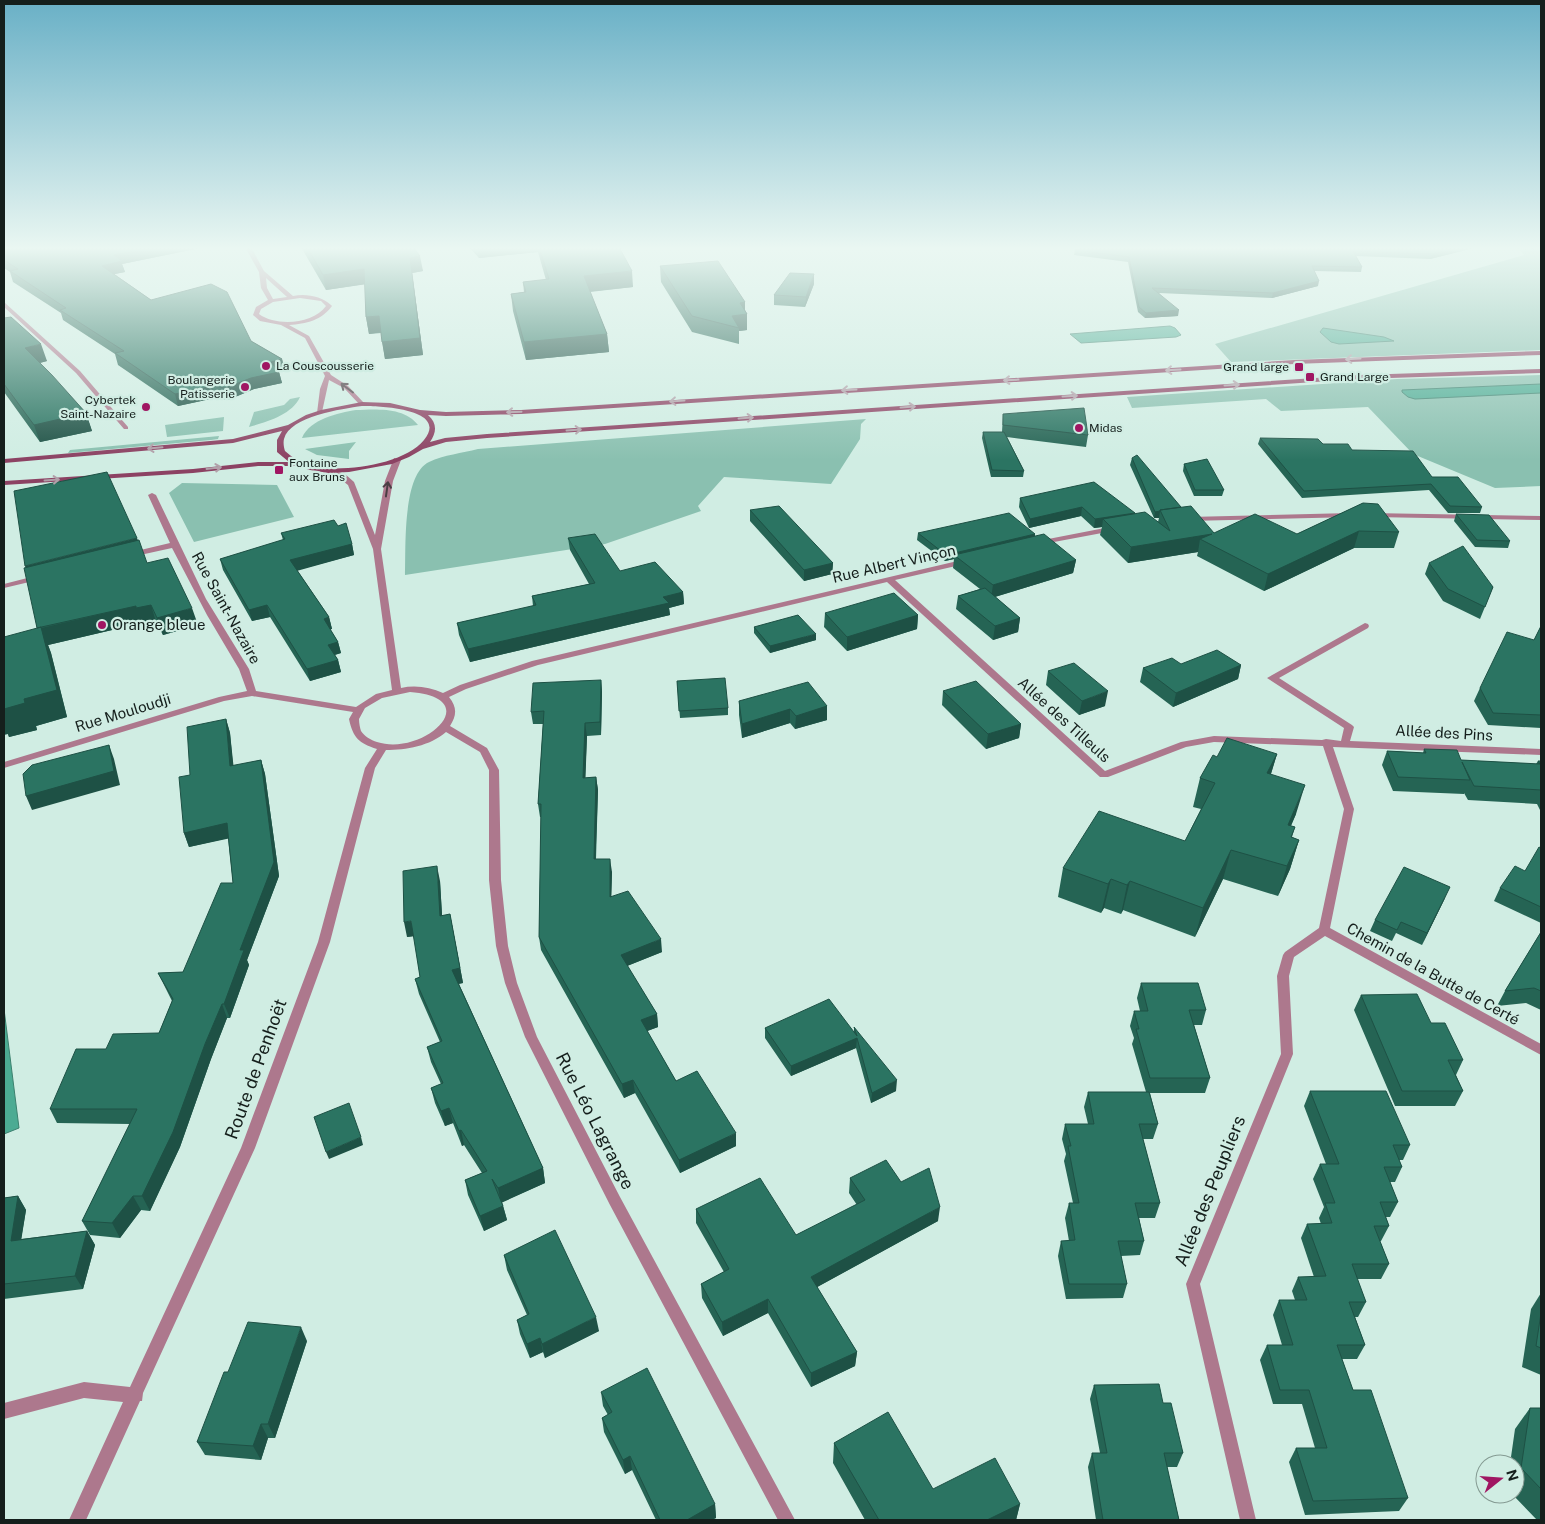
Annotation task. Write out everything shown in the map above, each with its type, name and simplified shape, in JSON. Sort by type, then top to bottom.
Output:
[{"type":"main road","points":[[4,462],[233,441],[289,427],[319,412],[362,404],[394,405],[419,412],[446,414],[521,412],[1303,362],[1541,353]]},
{"type":"main road","points":[[289,427],[279,440],[279,447],[284,457],[298,464],[319,469],[358,469],[397,460],[422,447],[445,440],[487,436],[1024,398],[1360,377],[1541,372]]},
{"type":"main road","points":[[419,412],[431,423],[432,430],[430,438],[422,447]]},
{"type":"main road","points":[[4,483],[258,464],[298,464]]},
{"type":"street","points":[[19,318],[78,372],[126,428]]},
{"type":"street","points":[[260,318],[264,321],[282,323],[312,319],[307,337]]},
{"type":"street","points":[[282,323],[307,337],[328,376],[357,396],[362,404]]},
{"type":"street","points":[[319,412],[324,394],[323,385],[328,376]]},
{"type":"street","points":[[377,549],[389,481],[397,460]]},
{"type":"street","points":[[319,469],[342,476],[351,484],[377,549],[397,690]]},
{"type":"street","name":"Rue Saint-Nazaire","points":[[152,495],[174,545],[221,634],[251,682],[252,693]]},
{"type":"street","points":[[1184,519],[1356,515]]},
{"type":"street","points":[[1366,515],[1541,518]]},
{"type":"street","points":[[1024,546],[1123,526]]},
{"type":"street","points":[[118,558],[174,545]]},
{"type":"street","name":"Rue Albert Vinçon","points":[[442,697],[463,687],[535,663],[977,558]]},
{"type":"street","points":[[4,586],[52,574]]},
{"type":"street","name":"Allée des Tilleuls","points":[[889,579],[1104,776],[1184,744],[1214,739],[1345,743]]},
{"type":"street","points":[[1345,743],[1349,727],[1272,678],[1366,626]]},
{"type":"street","points":[[397,690],[422,690],[442,697],[448,703],[451,711],[445,727],[424,741],[404,746],[383,747],[369,743],[359,737],[353,729],[353,720],[358,710],[374,698],[397,690]]},
{"type":"street","points":[[252,693],[358,710]]},
{"type":"street","name":"Rue Mouloudji","points":[[4,765],[222,699],[252,693]]},
{"type":"street","name":"Rue Léo Lagrange","points":[[445,727],[484,750],[494,770],[495,880],[502,946],[511,983],[531,1038],[619,1210],[787,1520]]},
{"type":"street","name":"Chemin de la Butte de Certé","points":[[1326,742],[1349,809],[1324,930],[1541,1050]]},
{"type":"street","name":"Allée des Pins","points":[[1345,743],[1541,752]]},
{"type":"street","name":"Route de Penhoët","points":[[77,1520],[248,1148],[324,942],[370,768],[383,747]]},
{"type":"street","name":"Allée des Peupliers","points":[[1248,1520],[1192,1284],[1287,1054],[1283,976],[1289,955],[1324,930]]},
{"type":"street","points":[[4,1411],[84,1390],[136,1395]]},
{"type":"shaded area","points":[[1305,318],[1541,318],[1541,350],[1231,362],[1215,344]]},
{"type":"shaded area","points":[[1170,326],[1175,328],[1181,335],[1176,337],[1081,343],[1070,334]]},
{"type":"shaded area","points":[[1323,328],[1384,337],[1394,341],[1339,344],[1331,342],[1320,332]]},
{"type":"shaded area","points":[[1541,375],[1541,486],[1495,488],[1413,454],[1368,407],[1281,411],[1266,399],[1132,408],[1127,397],[1397,379]]},
{"type":"shaded area","points":[[1541,384],[1541,393],[1415,399],[1408,397],[1402,392],[1402,390]]},
{"type":"shaded area","points":[[300,397],[291,409],[285,413],[249,427],[254,412],[284,405],[290,399]]},
{"type":"shaded area","points":[[356,410],[390,410],[406,415],[418,425],[302,438],[311,426],[325,418]]},
{"type":"shaded area","points":[[224,417],[223,431],[167,437],[165,425]]},
{"type":"shaded area","points":[[866,419],[861,424],[860,439],[831,484],[724,477],[698,506],[701,511],[605,544],[405,575],[407,513],[410,496],[420,469],[429,462],[478,449]]},
{"type":"shaded area","points":[[219,436],[218,439],[211,440],[68,453],[70,450]]},
{"type":"shaded area","points":[[356,442],[349,451],[349,459],[317,455],[305,449]]},
{"type":"shaded area","points":[[182,483],[277,485],[294,517],[194,542],[169,493]]},
{"type":"shaded area","points":[[4,1009],[19,1128],[4,1134]]},
{"type":"building","points":[[4,318],[12,318],[41,344],[25,348],[86,413],[34,425],[4,384]]},
{"type":"building","points":[[73,318],[240,318],[251,341],[282,359],[271,362],[279,372],[251,378],[225,388],[212,386],[175,394],[115,353],[124,351]]},
{"type":"building","points":[[379,318],[418,318],[420,338],[382,342]]},
{"type":"building","points":[[518,318],[601,318],[607,334],[524,342]]},
{"type":"building","points":[[700,318],[733,318],[739,328]]},
{"type":"building","points":[[1084,408],[1088,435],[1003,425],[1003,414]]},
{"type":"building","points":[[983,432],[1004,432],[1024,471],[992,470]]},
{"type":"building","points":[[1260,438],[1318,439],[1323,444],[1348,444],[1352,450],[1413,451],[1432,477],[1458,477],[1482,507],[1450,506],[1431,484],[1304,491]]},
{"type":"building","points":[[1137,455],[1181,507],[1155,512],[1132,458]]},
{"type":"building","points":[[1207,459],[1224,490],[1195,490],[1184,464]]},
{"type":"building","points":[[107,472],[137,538],[25,566],[14,491]]},
{"type":"building","points":[[1094,482],[1135,513],[1095,519],[1082,507],[1030,519],[1020,498]]},
{"type":"building","points":[[1363,503],[1378,504],[1399,532],[1359,531],[1268,574],[1200,539],[1212,534],[1131,547],[1103,519],[1145,512],[1170,531],[1160,510],[1191,506],[1214,533],[1255,514],[1297,534]]},
{"type":"building","points":[[779,506],[833,563],[804,570],[750,510]]},
{"type":"building","points":[[1009,513],[1035,534],[946,555],[918,533]]},
{"type":"building","points":[[1456,514],[1489,515],[1510,541],[1477,540]]},
{"type":"building","points":[[334,520],[338,526],[346,523],[352,544],[290,560],[329,617],[324,619],[338,642],[328,645],[338,660],[307,669],[267,605],[249,610],[220,559],[285,539],[281,533]]},
{"type":"building","points":[[595,534],[620,571],[655,562],[683,592],[663,597],[669,603],[468,649],[457,623],[536,605],[532,596],[595,583],[568,538]]},
{"type":"building","points":[[1044,534],[1076,560],[993,585],[954,555]]},
{"type":"building","points":[[139,540],[147,563],[168,558],[192,608],[157,618],[151,605],[136,608],[136,606],[37,628],[24,568]]},
{"type":"building","points":[[1463,546],[1493,587],[1485,607],[1448,589],[1429,563]]},
{"type":"building","points":[[985,588],[1020,618],[995,626],[958,596]]},
{"type":"building","points":[[894,593],[918,615],[847,637],[825,613]]},
{"type":"building","points":[[798,615],[816,634],[770,646],[754,627]]},
{"type":"building","points":[[1541,626],[1541,715],[1493,713],[1480,688],[1507,632],[1534,640]]},
{"type":"building","points":[[41,627],[57,690],[24,699],[25,703],[4,709],[4,637]]},
{"type":"building","points":[[1217,650],[1241,665],[1176,693],[1143,668],[1172,658],[1181,664]]},
{"type":"building","points":[[1074,663],[1108,691],[1082,701],[1048,671]]},
{"type":"building","points":[[725,678],[728,708],[679,711],[677,681]]},
{"type":"building","points":[[601,680],[600,722],[585,723],[583,778],[596,777],[594,859],[610,859],[610,897],[628,891],[661,939],[621,955],[657,1014],[641,1020],[676,1081],[697,1071],[736,1133],[679,1160],[633,1080],[622,1084],[539,937],[541,804],[538,804],[544,711],[531,712],[533,683]]},
{"type":"building","points":[[976,681],[1021,724],[988,734],[943,691]]},
{"type":"building","points":[[808,682],[827,706],[796,716],[790,709],[742,724],[739,701]]},
{"type":"building","points":[[226,719],[230,766],[261,760],[274,862],[240,950],[244,950],[224,1004],[222,1004],[205,1044],[173,1132],[142,1196],[133,1196],[112,1223],[82,1221],[137,1109],[50,1109],[76,1049],[106,1049],[113,1034],[159,1033],[173,999],[158,973],[183,972],[221,883],[233,883],[227,823],[184,833],[179,777],[190,775],[187,727]]},
{"type":"building","points":[[1227,738],[1277,754],[1267,773],[1305,785],[1288,825],[1295,827],[1291,837],[1299,840],[1287,866],[1231,850],[1203,908],[1130,881],[1127,885],[1111,879],[1108,884],[1063,868],[1099,811],[1185,841],[1215,783],[1200,778],[1213,755],[1217,757]]},
{"type":"building","points":[[109,745],[114,771],[26,796],[23,774],[32,765]]},
{"type":"building","points":[[1424,749],[1457,750],[1461,760],[1540,764],[1538,761],[1541,761],[1541,790],[1474,786],[1462,762],[1470,780],[1398,777],[1387,751],[1426,753]]},
{"type":"building","points":[[1539,847],[1541,848],[1541,907],[1500,888],[1515,866],[1525,871]]},
{"type":"building","points":[[437,866],[440,916],[450,914],[460,968],[452,970],[543,1168],[498,1188],[492,1179],[503,1206],[480,1216],[465,1180],[487,1171],[461,1130],[459,1131],[449,1108],[441,1111],[431,1088],[443,1083],[427,1047],[442,1041],[415,979],[420,977],[411,921],[404,922],[403,871]]},
{"type":"building","points":[[1404,867],[1450,887],[1427,933],[1401,922],[1397,930],[1375,920]]},
{"type":"building","points":[[1541,932],[1541,991],[1534,988],[1505,991]]},
{"type":"building","points":[[1141,983],[1198,983],[1206,1010],[1189,1010],[1210,1078],[1150,1078],[1136,1029],[1139,1029],[1134,1011],[1148,1011]]},
{"type":"building","points":[[1417,994],[1431,1023],[1445,1023],[1463,1060],[1448,1060],[1463,1091],[1402,1091],[1361,995]]},
{"type":"building","points":[[829,999],[857,1036],[854,1027],[897,1080],[872,1093],[857,1038],[791,1066],[765,1028]]},
{"type":"building","points":[[1310,1091],[1386,1091],[1410,1145],[1393,1145],[1402,1167],[1384,1167],[1398,1202],[1380,1202],[1389,1226],[1374,1226],[1389,1264],[1352,1264],[1366,1302],[1349,1302],[1365,1345],[1337,1345],[1353,1390],[1371,1390],[1408,1498],[1313,1501],[1296,1448],[1327,1448],[1309,1390],[1280,1390],[1267,1345],[1293,1345],[1279,1300],[1307,1300],[1298,1277],[1326,1276],[1307,1224],[1332,1223],[1325,1203],[1335,1203],[1320,1164],[1339,1164]]},
{"type":"building","points":[[1088,1092],[1149,1092],[1158,1124],[1139,1124],[1160,1203],[1135,1203],[1144,1241],[1118,1241],[1127,1284],[1069,1284],[1061,1241],[1075,1240],[1069,1203],[1079,1203],[1068,1146],[1071,1146],[1065,1124],[1094,1124]]},
{"type":"building","points":[[349,1103],[361,1137],[326,1152],[314,1117]]},
{"type":"building","points":[[886,1160],[901,1182],[929,1168],[940,1207],[811,1277],[857,1352],[811,1373],[768,1299],[722,1322],[701,1284],[729,1269],[696,1209],[760,1178],[796,1235],[865,1200],[850,1178]]},
{"type":"building","points":[[18,1196],[11,1241],[87,1231],[75,1276],[4,1284],[4,1198]]},
{"type":"building","points":[[555,1230],[596,1317],[542,1344],[540,1338],[527,1344],[517,1320],[529,1314],[504,1255]]},
{"type":"building","points":[[1541,1313],[1541,1348],[1536,1346]]},
{"type":"building","points":[[248,1322],[301,1327],[268,1424],[261,1424],[253,1446],[197,1442],[224,1372],[228,1372]]},
{"type":"building","points":[[647,1368],[715,1504],[687,1520],[660,1520],[630,1456],[623,1460],[602,1418],[612,1412],[601,1392]]},
{"type":"building","points":[[1159,1384],[1163,1403],[1171,1403],[1183,1453],[1164,1453],[1179,1520],[1103,1520],[1092,1453],[1107,1453],[1094,1385]]},
{"type":"building","points":[[1530,1408],[1541,1408],[1541,1489],[1525,1472],[1525,1454],[1523,1454]]},
{"type":"building","points":[[888,1412],[933,1489],[995,1458],[1020,1504],[987,1520],[879,1520],[834,1443]]},
{"type":"place","name":"La Couscousserie","points":[[266,366]]},
{"type":"place","name":"Grand large","points":[[1299,367]]},
{"type":"place","name":"Grand Large","points":[[1310,377]]},
{"type":"place","name":"Boulangerie Patisserie","points":[[245,387]]},
{"type":"place","name":"Cybertek Saint-Nazaire","points":[[146,407]]},
{"type":"place","name":"Midas","points":[[1079,428]]},
{"type":"place","name":"Fontaine aux Bruns","points":[[279,470]]},
{"type":"place","name":"Orange bleue","points":[[102,625]]}]
